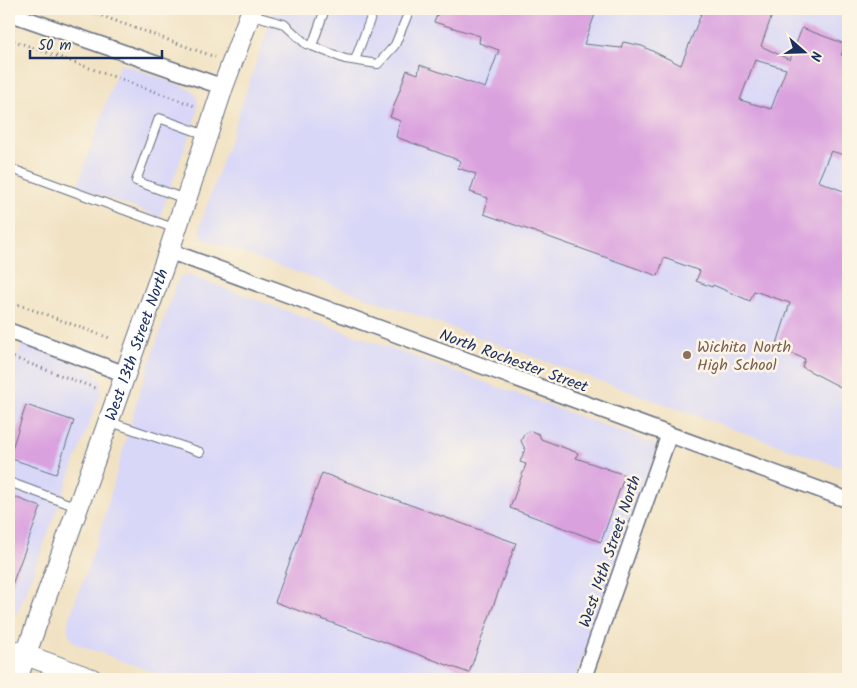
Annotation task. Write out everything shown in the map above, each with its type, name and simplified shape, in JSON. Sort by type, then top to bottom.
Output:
[{"type":"street","name":"West 13th Street North","points":[[17,679],[17,652],[78,508],[251,11]]},
{"type":"street","points":[[9,13],[224,87]]},
{"type":"street","name":"North Rochester Street","points":[[169,251],[848,500]]},
{"type":"street","points":[[9,332],[125,374]]},
{"type":"street","name":"West 14th Street North","points":[[583,679],[669,435]]},
{"type":"street","points":[[17,652],[92,679]]},
{"type":"lane","points":[[312,46],[325,9]]},
{"type":"lane","points":[[355,60],[374,9]]},
{"type":"lane","points":[[251,11],[284,24],[306,44],[345,59],[378,64],[395,45],[410,9]]},
{"type":"lane","points":[[186,200],[136,182],[159,118],[208,135]]},
{"type":"lane","points":[[9,168],[176,229]]},
{"type":"lane","points":[[108,421],[200,452]]},
{"type":"lane","points":[[9,482],[78,508]]},
{"type":"path","points":[[83,9],[215,57]]},
{"type":"path","points":[[9,39],[195,106]]},
{"type":"path","points":[[9,301],[112,339]]},
{"type":"path","points":[[9,356],[95,388]]},
{"type":"shaded area","name":"Wichita North High School","points":[[275,9],[848,9],[848,470],[204,239],[200,233],[200,225]]},
{"type":"shaded area","points":[[120,63],[192,90],[197,97],[196,117],[160,217],[77,187]]},
{"type":"shaded area","points":[[183,275],[188,275],[653,443],[656,448],[654,458],[575,679],[172,679],[76,644],[71,639],[68,631],[68,622],[98,539],[137,400],[177,281]]},
{"type":"shaded area","points":[[22,343],[93,369],[98,374],[101,382],[101,393],[19,610],[12,618],[9,618],[9,378]]},
{"type":"building","name":"Wichita North High School","points":[[440,9],[597,9],[584,44],[621,48],[623,42],[642,46],[681,65],[703,9],[773,9],[761,46],[790,60],[802,28],[845,44],[841,55],[848,58],[848,144],[844,155],[831,151],[818,181],[848,193],[848,391],[802,367],[805,359],[776,347],[790,303],[754,291],[750,301],[713,285],[712,287],[696,281],[700,271],[664,258],[658,276],[484,214],[488,198],[470,192],[476,174],[458,168],[461,161],[396,137],[400,121],[390,117],[407,70],[418,74],[420,65],[485,88],[499,50],[479,43],[480,36],[434,22]],"holes":[[[755,60],[786,69],[771,109],[740,100]]]},
{"type":"building","points":[[26,405],[74,421],[56,474],[9,458]]},
{"type":"building","points":[[531,431],[539,434],[541,439],[578,453],[576,458],[625,475],[601,542],[510,508],[526,464],[520,462],[525,449],[521,441],[524,434]]},
{"type":"building","points":[[322,473],[516,543],[469,673],[275,602]]},
{"type":"building","points":[[9,495],[41,507],[10,590],[9,590]]},
{"type":"place","name":"Wichita North High School","points":[[687,355]]}]
